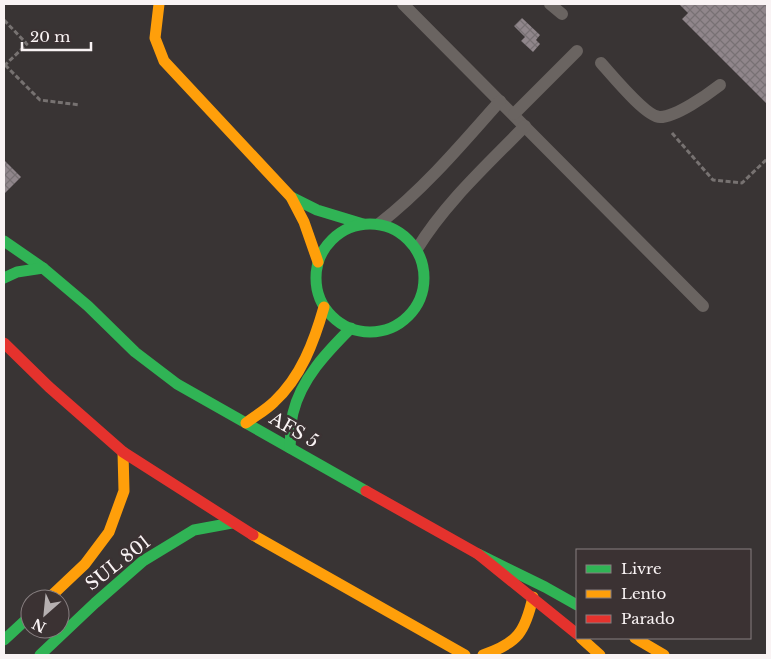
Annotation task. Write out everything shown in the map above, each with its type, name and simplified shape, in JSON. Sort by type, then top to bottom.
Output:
[{"type":"main road","points":[[159,4],[155,38],[164,61],[291,198],[304,222],[318,262]]},
{"type":"main road","points":[[291,198],[317,210],[363,224]]},
{"type":"main road","points":[[363,224],[379,224],[394,228],[407,237],[417,249],[423,264],[425,282],[421,299],[411,314],[397,326],[380,332],[362,332],[331,316],[321,302],[316,286],[316,269],[322,252],[332,239],[346,228],[363,224]]},
{"type":"main road","name":"AFS 5","points":[[4,241],[43,268],[88,306],[135,352],[170,378],[478,554],[576,633]]},
{"type":"main road","points":[[4,278],[17,272],[43,268]]},
{"type":"main road","points":[[246,423],[274,402],[297,374],[319,326],[324,306]]},
{"type":"main road","points":[[290,448],[295,405],[326,355],[352,328]]},
{"type":"main road","points":[[4,343],[49,387],[123,452],[232,523],[465,655]]},
{"type":"main road","name":"SUL 801","points":[[59,589],[85,564],[109,532],[124,491],[123,452]]},
{"type":"main road","name":"SUL 801","points":[[70,627],[95,602],[143,561],[194,530],[232,523]]},
{"type":"main road","points":[[478,554],[576,604]]},
{"type":"main road","points":[[483,655],[511,644],[523,633],[532,597]]},
{"type":"main road","points":[[4,640],[20,625]]},
{"type":"main road","name":"SUL 801","points":[[40,655],[57,639]]},
{"type":"main road","points":[[582,639],[600,655]]},
{"type":"main road","points":[[637,639],[664,655]]},
{"type":"lane","points":[[403,4],[703,306]]},
{"type":"lane","points":[[550,4],[562,14]]},
{"type":"lane","points":[[514,114],[577,51]]},
{"type":"lane","points":[[601,64],[646,112],[658,117],[669,115],[701,98],[720,85]]},
{"type":"lane","points":[[379,224],[404,204],[441,168],[500,101]]},
{"type":"lane","points":[[417,249],[437,220],[469,183],[525,126]]},
{"type":"lane","points":[[297,374],[310,378]]},
{"type":"path","points":[[4,20],[27,44],[4,64],[40,100],[80,105]]},
{"type":"path","points":[[658,117],[712,180],[742,183],[767,159]]},
{"type":"building","points":[[679,4],[767,4],[767,104],[682,19],[688,13]]},
{"type":"building","points":[[522,18],[540,35],[536,40],[540,44],[533,52],[521,41],[525,37],[514,26]]},
{"type":"building","points":[[4,160],[21,177],[4,194]]},
{"type":"traffic: fast","points":[[291,197],[317,210],[363,224]]},
{"type":"traffic: fast","points":[[370,224],[391,228],[408,240],[420,257],[424,278],[420,299],[408,316],[391,328],[370,332],[349,328],[332,316],[320,299],[316,278],[320,257],[332,240],[349,228],[370,224]]},
{"type":"traffic: fast","points":[[4,241],[43,268],[88,306],[135,352],[177,384],[366,491]]},
{"type":"traffic: fast","points":[[4,278],[17,272],[43,268]]},
{"type":"traffic: fast","points":[[290,448],[292,417],[302,389],[324,356],[351,328]]},
{"type":"traffic: fast","points":[[40,655],[143,561],[194,530],[232,523]]},
{"type":"traffic: fast","points":[[478,554],[576,604]]},
{"type":"traffic: fast","points":[[4,640],[20,625]]},
{"type":"traffic: slow","points":[[159,4],[155,38],[164,61],[291,197],[304,222],[318,262]]},
{"type":"traffic: slow","points":[[246,423],[271,405],[292,382],[311,346],[324,307]]},
{"type":"traffic: slow","points":[[59,589],[85,564],[109,532],[124,491],[123,452]]},
{"type":"traffic: slow","points":[[253,535],[465,655]]},
{"type":"traffic: slow","points":[[483,655],[504,646],[518,635],[527,619],[533,597]]},
{"type":"traffic: slow","points":[[582,639],[600,655]]},
{"type":"traffic: slow","points":[[637,639],[664,655]]},
{"type":"traffic: jam","points":[[4,343],[49,387],[123,452],[253,535]]},
{"type":"traffic: jam","points":[[366,491],[478,554],[576,633]]}]
